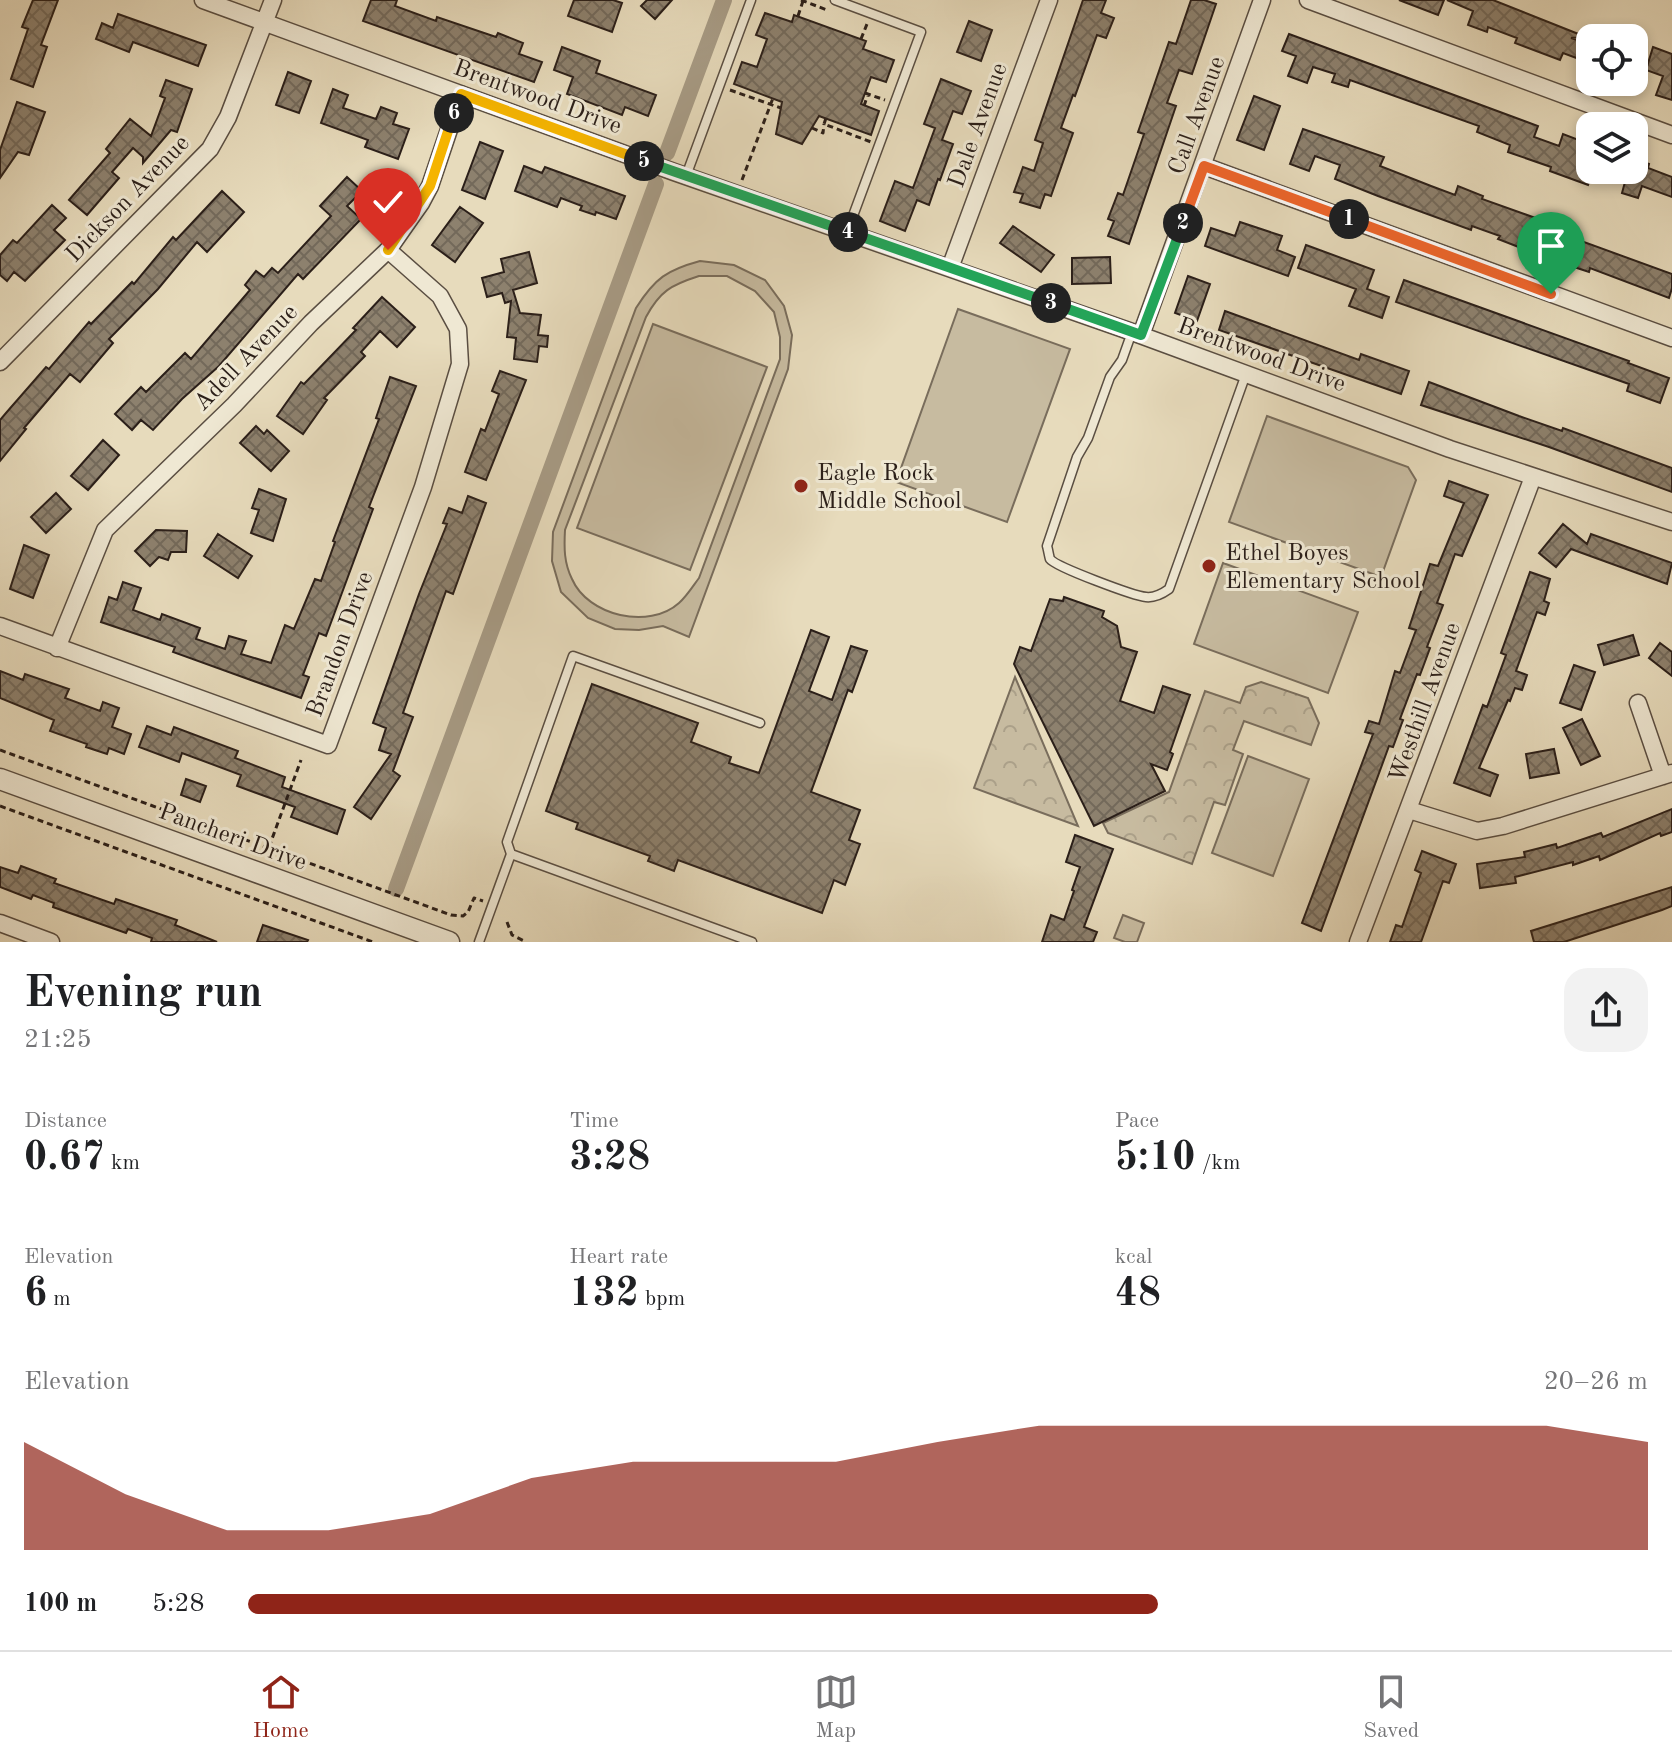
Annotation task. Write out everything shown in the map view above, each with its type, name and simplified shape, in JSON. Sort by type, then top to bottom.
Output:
[{"type":"street","name":"Brentwood Drive","points":[[203,0],[1450,449],[1672,522]]},
{"type":"street","name":"Dickson Avenue","points":[[0,362],[210,149],[228,117],[273,0]]},
{"type":"street","name":"Dale Avenue","points":[[950,268],[1049,0]]},
{"type":"street","name":"Call Avenue","points":[[1137,334],[1204,166],[1262,0]]},
{"type":"street","points":[[1308,0],[1672,135]]},
{"type":"street","name":"Adell Avenue","points":[[57,648],[105,530],[388,250],[430,186],[461,94]]},
{"type":"street","points":[[1204,166],[1672,338]]},
{"type":"street","name":"Brandon Drive","points":[[0,626],[328,745],[423,487],[460,364],[458,329],[440,296],[388,250]]},
{"type":"street","name":"Westhill Avenue","points":[[1358,942],[1533,477]]},
{"type":"street","points":[[1409,810],[1477,831],[1503,826],[1667,774],[1638,703]]},
{"type":"street","name":"Pancheri Drive","points":[[0,779],[449,942]]},
{"type":"street","points":[[0,923],[51,942]]},
{"type":"lane","points":[[686,176],[751,0]]},
{"type":"lane","points":[[835,0],[921,32],[847,232]]},
{"type":"lane","points":[[1137,334],[1110,377],[1088,438],[1077,457],[1047,546],[1049,558],[1071,571],[1146,598],[1169,589],[1246,374]]},
{"type":"lane","points":[[479,942],[511,854],[507,842],[573,656],[760,723]]},
{"type":"lane","points":[[511,854],[752,942]]},
{"type":"path","points":[[798,16],[803,1]]},
{"type":"path","points":[[861,39],[867,24]]},
{"type":"path","points":[[730,90],[781,108]]},
{"type":"path","points":[[864,106],[868,94]]},
{"type":"path","points":[[742,180],[773,98]]},
{"type":"path","points":[[812,128],[823,133],[826,118]]},
{"type":"path","points":[[824,124],[871,142]]},
{"type":"path","points":[[0,750],[459,917],[468,912],[474,898],[493,904]]},
{"type":"path","points":[[269,847],[301,760]]},
{"type":"path","points":[[0,806],[373,942]]},
{"type":"path","points":[[507,922],[512,935],[526,942]]},
{"type":"green space","points":[[700,261],[734,265],[765,280],[784,306],[792,335],[788,369],[689,637],[663,626],[639,630],[615,629],[588,618],[561,592],[552,561],[553,532],[636,308],[649,289],[663,277]],"holes":[[[699,276],[727,276],[755,291],[774,312],[780,337],[780,359],[699,578],[682,600],[652,616],[620,615],[605,610],[580,592],[572,579],[565,555],[565,530],[651,308],[667,290],[681,283]]]},
{"type":"green space","points":[[958,309],[1070,349],[1007,522],[896,482]]},
{"type":"green space","points":[[653,324],[767,367],[690,570],[577,528]]},
{"type":"green space","points":[[1267,416],[1408,467],[1416,480],[1381,577],[1229,522]]},
{"type":"green space","points":[[1223,563],[1358,612],[1328,693],[1194,644]]},
{"type":"green space","points":[[1015,677],[1078,826],[974,788]]},
{"type":"green space","points":[[1261,682],[1308,698],[1319,723],[1311,745],[1244,721],[1233,750],[1243,754],[1225,805],[1214,802],[1192,864],[1108,833],[1103,823],[1169,792],[1205,691],[1240,703],[1246,687]]},
{"type":"green space","points":[[1248,756],[1309,779],[1273,876],[1212,853]]},
{"type":"green space","points":[[1123,915],[1144,923],[1137,942],[1114,938]]},
{"type":"building","points":[[33,0],[58,0],[41,45],[47,47],[33,87],[11,79],[28,29],[22,27]]},
{"type":"building","points":[[371,0],[397,0],[395,6],[436,21],[437,17],[523,43],[519,54],[542,62],[534,82],[363,21]]},
{"type":"building","points":[[574,0],[613,0],[622,3],[612,32],[568,16]]},
{"type":"building","points":[[647,0],[672,0],[655,19],[641,6]]},
{"type":"building","points":[[1083,0],[1106,0],[1101,13],[1114,18],[1106,38],[1097,35],[1073,95],[1061,128],[1073,133],[1051,196],[1045,194],[1040,208],[1020,202],[1023,194],[1014,192],[1023,167],[1034,171],[1043,143],[1035,140]]},
{"type":"building","points":[[1191,0],[1216,4],[1192,74],[1179,70],[1167,103],[1176,106],[1129,244],[1108,236],[1114,221],[1108,219],[1118,193],[1123,195],[1144,134],[1138,132],[1169,42],[1176,44]]},
{"type":"building","points":[[1399,0],[1444,0],[1438,15]]},
{"type":"building","points":[[1447,0],[1493,0],[1576,33],[1576,38],[1571,38],[1576,40],[1576,58],[1563,53],[1560,60],[1515,43],[1517,38],[1488,27],[1487,32],[1468,25],[1473,11]]},
{"type":"building","points":[[765,13],[792,22],[794,15],[866,41],[863,49],[894,60],[886,82],[871,77],[861,104],[879,111],[871,135],[819,116],[802,144],[776,134],[782,102],[734,84],[742,62],[757,67],[767,39],[756,35]]},
{"type":"building","points":[[118,14],[206,45],[198,66],[133,42],[129,52],[96,39],[102,23],[113,28]]},
{"type":"building","points":[[969,21],[992,30],[981,61],[957,52]]},
{"type":"building","points":[[1289,34],[1538,126],[1534,137],[1559,146],[1563,134],[1576,139],[1576,181],[1550,171],[1551,167],[1508,152],[1510,145],[1477,132],[1479,126],[1350,80],[1348,87],[1332,82],[1335,74],[1313,67],[1307,83],[1288,76],[1296,56],[1282,51]]},
{"type":"building","points":[[562,47],[600,61],[596,73],[656,95],[648,116],[625,107],[622,115],[567,94],[573,77],[554,70]]},
{"type":"building","points":[[1653,47],[1672,54],[1672,100],[1656,95],[1663,76],[1648,71]]},
{"type":"building","points":[[288,72],[311,81],[299,113],[276,105]]},
{"type":"building","points":[[941,79],[971,91],[962,114],[953,111],[942,140],[953,144],[929,205],[917,200],[905,231],[880,221],[895,181],[913,188],[935,128],[924,124]]},
{"type":"building","points":[[166,80],[192,89],[177,132],[171,130],[143,163],[143,157],[133,148],[112,172],[119,178],[87,215],[69,200],[110,153],[106,149],[130,119],[151,136],[165,98],[160,96]]},
{"type":"building","points":[[333,89],[348,95],[343,108],[376,119],[381,107],[397,113],[393,124],[409,129],[398,159],[365,147],[368,140],[321,123]]},
{"type":"building","points":[[1254,96],[1280,106],[1264,150],[1237,140]]},
{"type":"building","points":[[17,102],[45,112],[29,155],[18,152],[0,178],[0,150]]},
{"type":"building","points":[[1303,129],[1384,157],[1380,166],[1455,195],[1458,186],[1483,196],[1482,199],[1572,231],[1570,237],[1672,274],[1669,298],[1590,268],[1589,272],[1568,265],[1571,256],[1546,246],[1542,256],[1498,239],[1500,236],[1472,226],[1471,230],[1335,179],[1340,165],[1315,156],[1309,171],[1290,164]]},
{"type":"building","points":[[480,142],[503,151],[485,199],[462,190]]},
{"type":"building","points":[[524,166],[542,173],[545,167],[625,196],[616,219],[580,210],[582,206],[561,198],[557,207],[515,191]]},
{"type":"building","points":[[1648,168],[1672,177],[1672,197],[1642,186],[1638,198],[1622,193],[1624,184],[1648,184]]},
{"type":"building","points":[[347,177],[362,191],[347,206],[361,219],[303,279],[298,274],[219,366],[153,430],[141,420],[132,430],[115,414],[141,387],[146,392],[185,353],[191,359],[250,290],[245,285],[256,271],[264,277],[272,268],[278,273],[331,216],[320,206]]},
{"type":"building","points":[[222,191],[244,212],[207,252],[197,242],[158,289],[109,339],[113,343],[80,382],[70,374],[0,461],[0,420],[89,322],[91,324],[132,282],[134,284],[173,237],[176,240]]},
{"type":"building","points":[[52,205],[66,218],[54,230],[65,240],[25,281],[14,272],[7,281],[0,275],[0,255],[13,240],[17,243]]},
{"type":"building","points":[[460,207],[483,223],[455,262],[432,245]]},
{"type":"building","points":[[1240,222],[1282,236],[1277,250],[1295,257],[1288,276],[1205,246],[1211,228],[1235,236]]},
{"type":"building","points":[[1013,226],[1054,255],[1041,272],[1000,243]]},
{"type":"building","points":[[1306,245],[1374,270],[1367,289],[1389,297],[1382,318],[1349,306],[1356,289],[1298,268]]},
{"type":"building","points":[[529,252],[537,283],[513,290],[520,313],[541,315],[538,335],[548,336],[547,347],[539,346],[537,362],[514,359],[516,338],[507,337],[511,301],[505,303],[502,293],[487,297],[482,278],[504,272],[501,259]]},
{"type":"building","points":[[1110,257],[1111,283],[1072,284],[1072,258]]},
{"type":"building","points":[[1188,276],[1210,284],[1197,321],[1175,313]]},
{"type":"building","points":[[1404,280],[1669,378],[1660,403],[1627,391],[1629,384],[1396,302]]},
{"type":"building","points":[[382,297],[415,327],[397,347],[380,331],[361,352],[365,356],[324,398],[327,400],[303,434],[277,416],[301,382],[304,384],[356,330],[353,328]]},
{"type":"building","points":[[1225,311],[1359,360],[1361,354],[1409,371],[1401,394],[1219,330]]},
{"type":"building","points":[[500,371],[526,380],[486,480],[465,472],[481,429],[485,431],[499,394],[492,391]]},
{"type":"building","points":[[390,377],[416,386],[369,507],[373,509],[326,636],[319,633],[303,675],[309,677],[301,698],[173,652],[175,647],[101,622],[109,597],[117,600],[123,582],[141,588],[133,610],[160,620],[162,614],[200,628],[196,639],[225,649],[229,636],[246,641],[241,654],[271,663],[285,625],[294,629],[315,579],[321,581],[379,419],[376,418]]},
{"type":"building","points":[[1429,382],[1672,468],[1672,492],[1421,405]]},
{"type":"building","points":[[256,426],[264,434],[267,430],[289,451],[271,471],[240,443]]},
{"type":"building","points":[[103,440],[119,455],[88,490],[71,476]]},
{"type":"building","points":[[1449,481],[1488,495],[1462,556],[1455,554],[1437,603],[1443,605],[1427,647],[1430,648],[1400,719],[1403,720],[1393,747],[1389,746],[1321,931],[1302,923],[1373,734],[1365,732],[1369,721],[1379,724],[1395,671],[1400,673],[1416,630],[1409,628],[1430,564],[1438,566],[1464,503],[1444,496]]},
{"type":"building","points":[[259,489],[286,499],[273,541],[251,533],[259,510],[252,508]]},
{"type":"building","points":[[56,493],[71,509],[46,533],[31,517]]},
{"type":"building","points":[[468,496],[486,503],[453,594],[446,591],[403,713],[413,717],[393,771],[400,776],[371,819],[354,807],[391,754],[379,750],[386,728],[373,723],[447,524],[443,523],[449,508],[462,513]]},
{"type":"building","points":[[1563,524],[1587,544],[1591,534],[1672,563],[1667,584],[1571,549],[1556,567],[1539,553]]},
{"type":"building","points":[[156,530],[187,531],[186,552],[171,552],[168,560],[159,557],[150,566],[135,551]]},
{"type":"building","points":[[218,534],[252,556],[238,578],[204,556]]},
{"type":"building","points":[[24,545],[49,555],[33,598],[10,589]]},
{"type":"building","points":[[1530,572],[1550,579],[1544,601],[1549,603],[1545,615],[1537,612],[1516,671],[1527,675],[1522,690],[1515,688],[1508,700],[1479,768],[1498,775],[1490,796],[1454,783],[1483,705],[1487,707],[1506,655],[1501,653]]},
{"type":"building","points":[[1064,597],[1104,611],[1102,617],[1117,626],[1121,647],[1137,652],[1120,701],[1154,713],[1163,686],[1190,695],[1170,752],[1173,754],[1167,770],[1151,764],[1165,791],[1094,826],[1014,664],[1020,647],[1031,651],[1050,599],[1063,601]]},
{"type":"building","points":[[811,630],[829,637],[809,691],[832,700],[851,646],[867,651],[852,692],[848,690],[811,792],[860,810],[849,840],[860,844],[845,885],[834,880],[822,913],[678,860],[674,871],[648,861],[650,856],[576,829],[578,823],[546,811],[592,684],[698,723],[691,742],[731,757],[729,763],[759,773]]},
{"type":"building","points":[[1633,635],[1639,655],[1604,665],[1598,645]]},
{"type":"building","points":[[1660,643],[1672,652],[1672,676],[1649,658]]},
{"type":"building","points":[[1574,665],[1595,672],[1581,710],[1560,703]]},
{"type":"building","points":[[0,671],[23,680],[25,674],[69,689],[65,698],[100,711],[103,702],[119,708],[112,727],[131,734],[124,754],[109,748],[107,754],[50,731],[54,720],[0,698]]},
{"type":"building","points":[[1582,719],[1600,756],[1581,765],[1563,728]]},
{"type":"building","points":[[147,726],[171,735],[174,727],[238,751],[235,758],[285,777],[282,787],[345,810],[337,834],[291,817],[295,807],[237,786],[241,775],[182,753],[179,762],[139,747]]},
{"type":"building","points":[[1554,749],[1559,773],[1530,778],[1526,754]]},
{"type":"building","points":[[186,779],[206,786],[200,802],[181,795]]},
{"type":"building","points":[[1672,809],[1672,832],[1661,836],[1660,833],[1600,860],[1599,856],[1573,865],[1573,862],[1515,877],[1516,883],[1480,888],[1477,864],[1525,857],[1524,852],[1556,844],[1557,848],[1601,833],[1603,837]]},
{"type":"building","points":[[1075,835],[1113,849],[1084,927],[1097,932],[1093,942],[1042,942],[1051,915],[1064,920],[1074,891],[1080,867],[1066,862]]},
{"type":"building","points":[[1422,851],[1456,864],[1449,883],[1443,881],[1421,942],[1390,942],[1396,925],[1402,927],[1421,873],[1415,870]]},
{"type":"building","points":[[21,866],[56,879],[54,883],[114,904],[116,899],[177,920],[175,925],[217,942],[151,942],[152,938],[128,929],[126,933],[53,907],[54,903],[33,895],[31,899],[0,887],[0,867],[18,873]]},
{"type":"building","points":[[1672,887],[1672,906],[1662,910],[1564,942],[1534,942],[1531,931]]},
{"type":"building","points":[[263,925],[308,940],[257,942]]},
{"type":"waterway","points":[[667,153],[724,0]]},
{"type":"waterway","points":[[396,889],[656,184]]},
{"type":"place","name":"Eagle Rock Middle School","points":[[801,486]]},
{"type":"place","name":"Ethel Boyes Elementary School","points":[[1209,566]]},
{"type":"route","points":[[388,250],[430,186],[461,94],[1141,335],[1204,166],[1551,294]]}]
